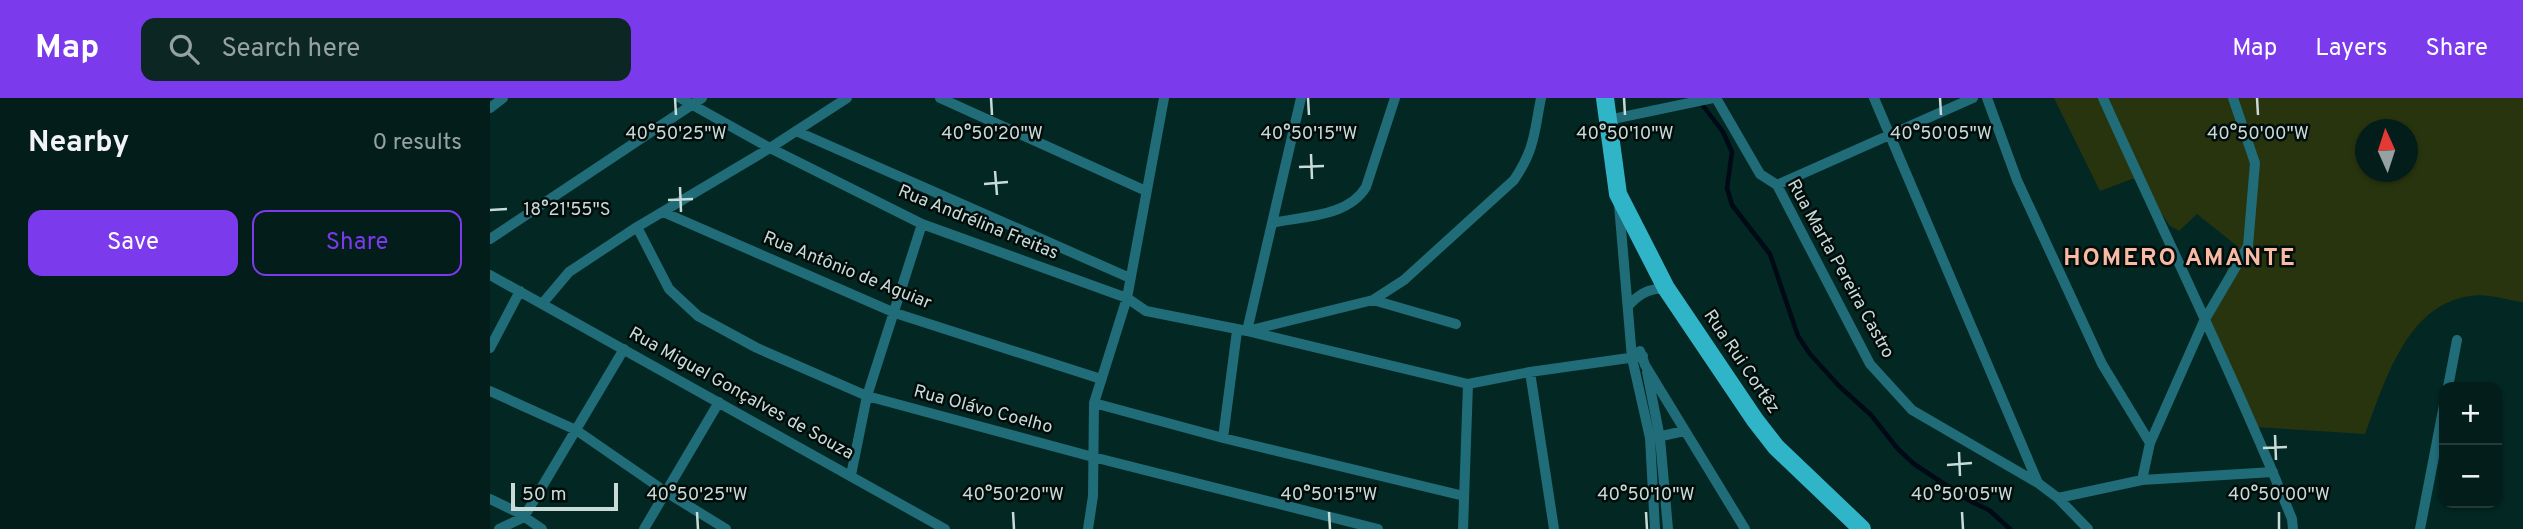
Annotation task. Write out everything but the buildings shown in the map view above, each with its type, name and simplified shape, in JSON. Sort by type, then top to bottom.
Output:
[{"type":"main road","name":"Rua Rui Cortêz","points":[[1605,98],[1618,194],[1665,288],[1776,447],[1862,529]]},
{"type":"street","points":[[490,108],[503,98]]},
{"type":"street","name":"Rua Andrélina Freitas","points":[[680,98],[697,101],[770,148],[922,224],[1126,298],[1146,311],[1468,384],[1530,372],[1640,360]]},
{"type":"street","points":[[542,304],[569,272],[847,98]]},
{"type":"street","points":[[940,98],[1146,191]]},
{"type":"street","points":[[1088,529],[1093,496],[1094,403],[1126,298],[1164,98]]},
{"type":"street","points":[[1223,438],[1242,331],[1272,223],[1301,98]]},
{"type":"street","points":[[1272,223],[1342,208],[1360,197],[1366,187],[1395,98]]},
{"type":"street","points":[[1242,331],[1373,300],[1404,280],[1514,180],[1527,160],[1535,138],[1541,98]]},
{"type":"street","points":[[1608,120],[1715,98]]},
{"type":"street","name":"Rua Marta Pereira Castro","points":[[1715,98],[1760,174],[1777,186],[1870,365],[1912,410],[2038,483],[2058,498],[2088,529]]},
{"type":"street","points":[[1874,98],[2038,483]]},
{"type":"street","points":[[1777,186],[1973,98]]},
{"type":"street","points":[[1987,98],[2017,180],[2102,364],[2150,443]]},
{"type":"street","points":[[2103,98],[2236,386],[2292,519],[2293,529]]},
{"type":"street","points":[[2142,480],[2150,443],[2204,321],[2248,246],[2255,163],[2233,98]]},
{"type":"street","points":[[490,239],[697,101]]},
{"type":"street","name":"Rua Andrélina Freitas","points":[[796,131],[1130,278]]},
{"type":"street","points":[[1618,194],[1628,306],[1655,438],[1667,526],[1655,527],[1655,438]]},
{"type":"street","name":"Rua Antônio de Aguiar","points":[[663,212],[895,313],[1101,379]]},
{"type":"street","points":[[851,475],[867,396],[922,224]]},
{"type":"street","name":"Rua Olávo Coelho","points":[[637,227],[669,289],[698,316],[757,348],[867,396],[1093,457],[1378,529]]},
{"type":"street","name":"Rua Miguel Gonçalves de Souza","points":[[490,275],[945,529]]},
{"type":"street","points":[[1628,306],[1637,295],[1650,289],[1665,288]]},
{"type":"street","points":[[490,348],[520,291]]},
{"type":"street","points":[[1373,300],[1456,324]]},
{"type":"street","points":[[2449,382],[2457,340]]},
{"type":"street","points":[[499,529],[524,517],[624,349]]},
{"type":"street","points":[[1640,360],[1745,529]]},
{"type":"street","points":[[1530,372],[1554,529]]},
{"type":"street","points":[[1463,529],[1468,384]]},
{"type":"street","points":[[490,391],[576,430],[666,492],[726,529]]},
{"type":"street","points":[[644,529],[719,402]]},
{"type":"street","points":[[1094,403],[1223,438],[1464,496]]},
{"type":"street","points":[[1655,438],[1684,431]]},
{"type":"street","points":[[2420,529],[2439,431]]},
{"type":"street","points":[[2058,498],[2142,480],[2273,472]]},
{"type":"street","points":[[490,499],[542,529]]},
{"type":"green space","points":[[2054,98],[2523,98],[2523,302],[2476,295],[2448,302],[2429,314],[2401,349],[2365,434],[2255,427],[2209,323],[2237,246],[2197,214],[2179,231],[2169,225],[2140,180],[2132,179],[2100,191]]},
{"type":"waterway","points":[[1701,103],[1723,132],[1732,152],[1727,188],[1732,205],[1770,254],[1798,336],[1810,354],[1839,386],[1871,415],[1898,449],[1914,464],[1970,501],[1989,510],[2010,529]]},
{"type":"district","name":"HOMERO AMANTE","points":[[2180,259]]}]
